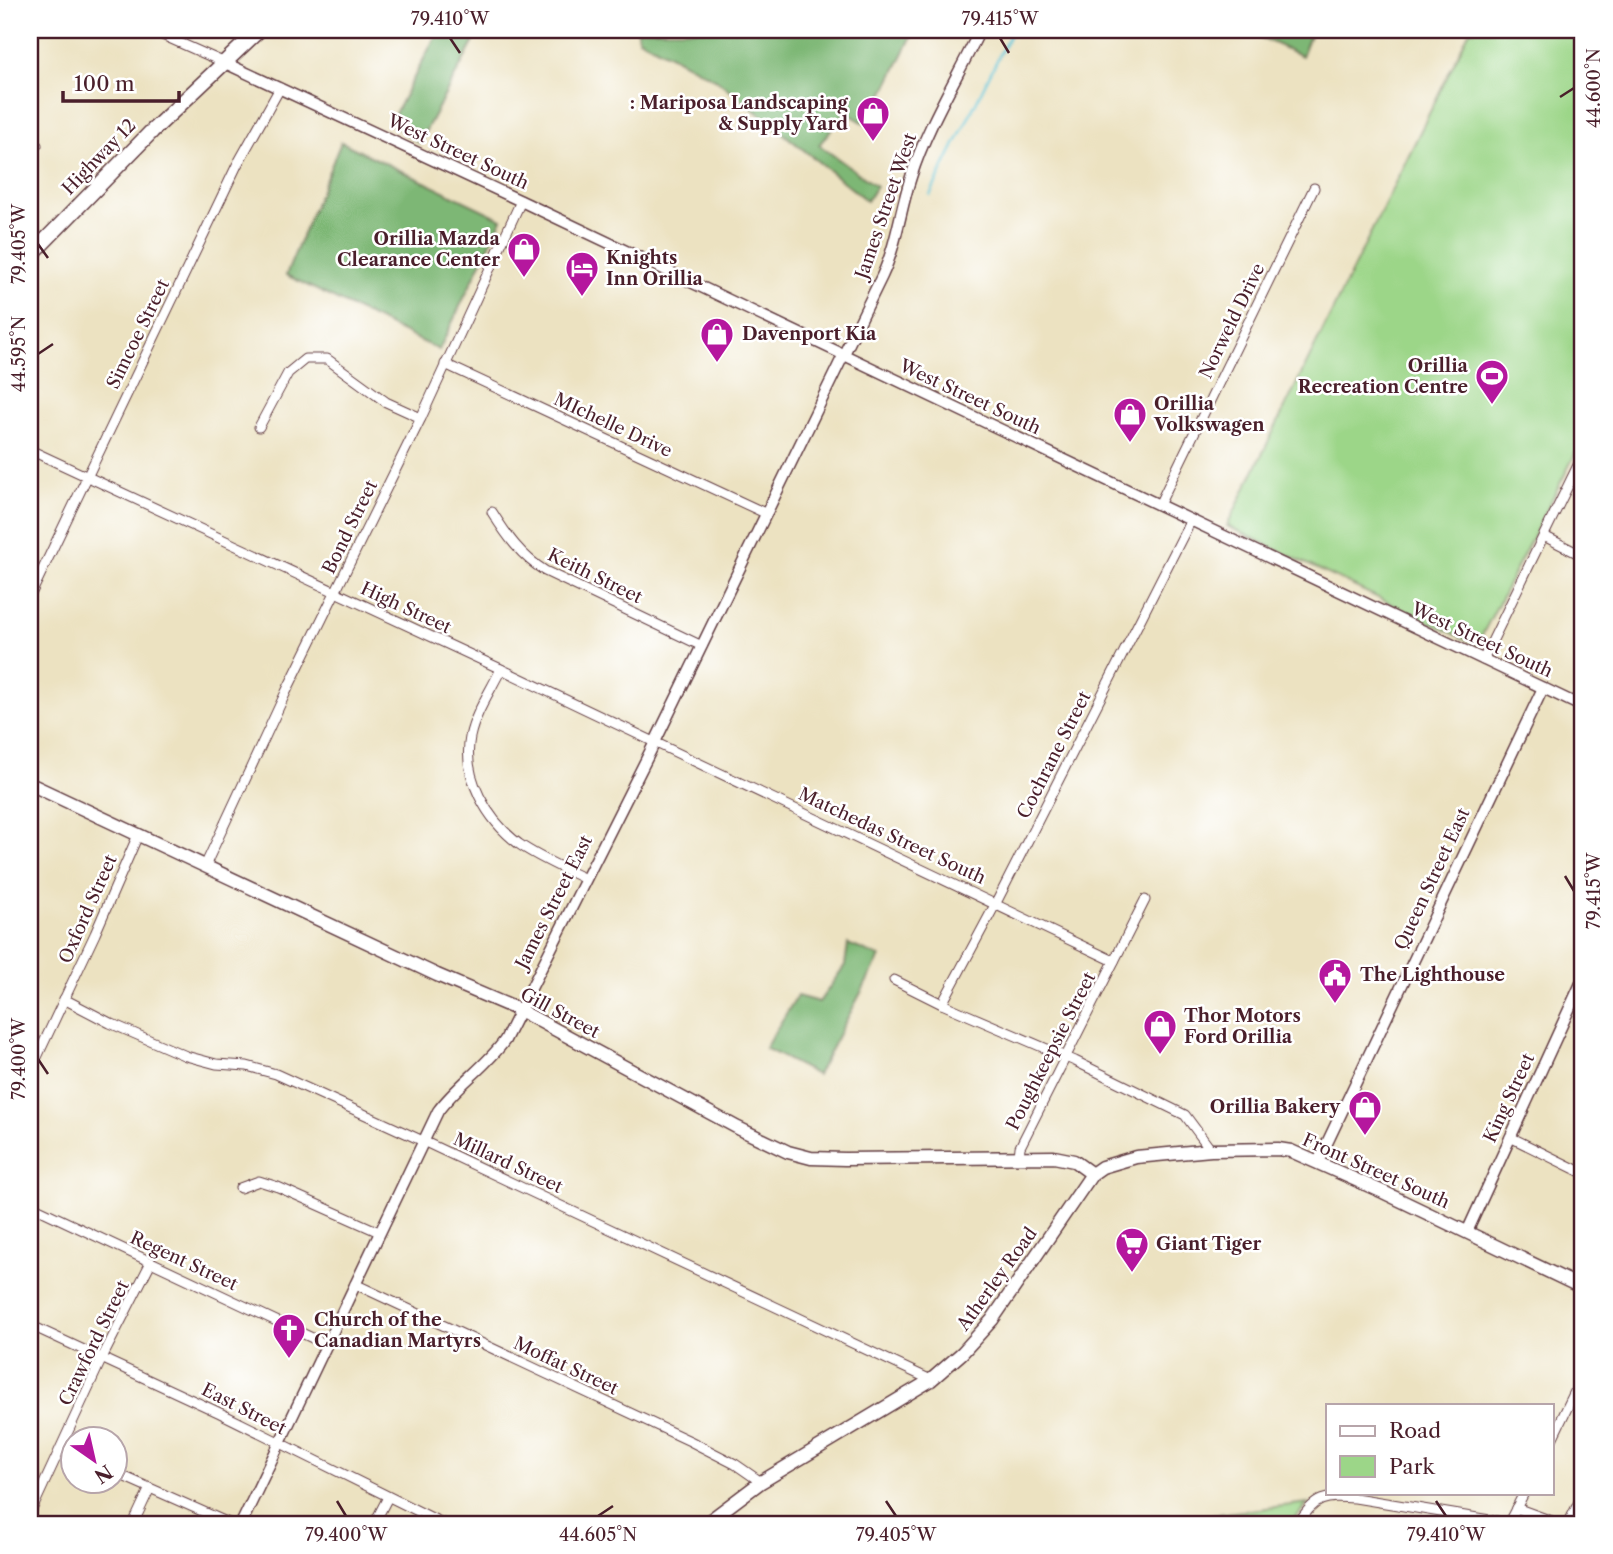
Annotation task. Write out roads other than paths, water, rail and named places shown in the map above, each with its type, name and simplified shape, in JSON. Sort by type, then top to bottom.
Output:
[{"type":"highway","name":"Highway 12","points":[[30,256],[152,131],[259,30]]},
{"type":"main road","name":"Gill Street","points":[[30,784],[437,975],[519,1010],[738,1128],[788,1152],[811,1158],[845,1159],[1054,1157],[1070,1160],[1092,1174]]},
{"type":"main road","name":"Front Street South","points":[[1212,1150],[1286,1150],[1318,1162],[1583,1288]]},
{"type":"main road","points":[[1092,1174],[1102,1167],[1136,1157],[1212,1150]]},
{"type":"main road","name":"Atherley Road","points":[[709,1523],[761,1482],[931,1380],[962,1353],[986,1328],[1092,1174]]},
{"type":"street","name":"West Street South","points":[[151,30],[521,201],[1583,707]]},
{"type":"street","name":"James Street West","points":[[843,356],[890,260],[911,177],[921,152],[980,30]]},
{"type":"street","name":"Simcoe Street","points":[[30,596],[237,165],[280,88]]},
{"type":"street","name":"Norweld Drive","points":[[1159,505],[1314,188]]},
{"type":"street","name":"Bond Street","points":[[205,866],[286,692],[421,418],[521,201]]},
{"type":"street","name":"James Street East","points":[[241,1524],[438,1111],[447,1099],[493,1058],[505,1040],[655,742],[843,356]]},
{"type":"street","points":[[259,427],[288,373],[305,359],[327,359],[386,401],[421,418]]},
{"type":"street","name":"MIchelle Drive","points":[[445,364],[767,514]]},
{"type":"street","name":"High Street","points":[[30,450],[655,742]]},
{"type":"street","points":[[1483,660],[1583,456]]},
{"type":"street","name":"Keith Street","points":[[492,512],[514,546],[527,560],[702,646]]},
{"type":"street","name":"Cochrane Street","points":[[942,1003],[996,903],[1191,520]]},
{"type":"street","points":[[1544,536],[1583,556]]},
{"type":"street","points":[[501,669],[478,714],[470,737],[468,764],[475,790],[507,835],[530,851],[585,879]]},
{"type":"street","name":"Queen Street East","points":[[1318,1162],[1543,688]]},
{"type":"street","name":"Matchedas Street South","points":[[655,742],[1114,961]]},
{"type":"street","name":"Oxford Street","points":[[30,1072],[138,835]]},
{"type":"street","name":"Poughkeepsie Street","points":[[1019,1157],[1020,1147],[1144,900]]},
{"type":"street","name":"King Street","points":[[1466,1231],[1583,979]]},
{"type":"street","points":[[894,980],[1065,1057],[1185,1115],[1212,1150]]},
{"type":"street","name":"Millard Street","points":[[64,999],[110,1023],[186,1056],[216,1064],[247,1066],[276,1074],[424,1140],[931,1380]]},
{"type":"street","points":[[1510,1137],[1583,1173]]},
{"type":"street","points":[[240,1188],[259,1181],[278,1187],[379,1232]]},
{"type":"street","name":"Regent Street","points":[[30,1205],[325,1344]]},
{"type":"street","name":"Crawford Street","points":[[72,1424],[150,1262]]},
{"type":"street","name":"Moffat Street","points":[[355,1283],[690,1441],[735,1464],[761,1482]]},
{"type":"street","name":"East Street","points":[[30,1325],[444,1524]]},
{"type":"street","points":[[1554,1435],[1582,1380]]},
{"type":"street","name":"Crawford Street","points":[[30,1514],[60,1451]]},
{"type":"street","points":[[130,1480],[231,1524]]},
{"type":"street","points":[[133,1524],[149,1490]]},
{"type":"street","points":[[1298,1524],[1314,1503],[1321,1498],[1332,1497],[1508,1524],[1523,1494]]},
{"type":"street","points":[[1568,1524],[1583,1494]]},
{"type":"street","points":[[374,1524],[388,1497]]},
{"type":"street","points":[[1516,1508],[1560,1524]]},
{"type":"waterway","points":[[930,195],[1012,30]]},
{"type":"place","name":": Mariposa Landscaping & Supply Yard","points":[[873,143]]},
{"type":"place","name":"Orillia Mazda Clearance Center","points":[[524,279]]},
{"type":"place","name":"Knights Inn Orillia","points":[[582,298]]},
{"type":"place","name":"Davenport Kia","points":[[717,364]]},
{"type":"place","name":"Orillia Recreation Centre","points":[[1492,406]]},
{"type":"place","name":"Orillia Volkswagen","points":[[1130,444]]},
{"type":"place","name":"The Lighthouse","points":[[1335,1005]]},
{"type":"place","name":"Thor Motors Ford Orillia","points":[[1160,1056]]},
{"type":"place","name":"Orillia Bakery","points":[[1365,1137]]},
{"type":"place","name":"Giant Tiger","points":[[1132,1274]]},
{"type":"place","name":"Church of the Canadian Martyrs","points":[[289,1360]]}]
